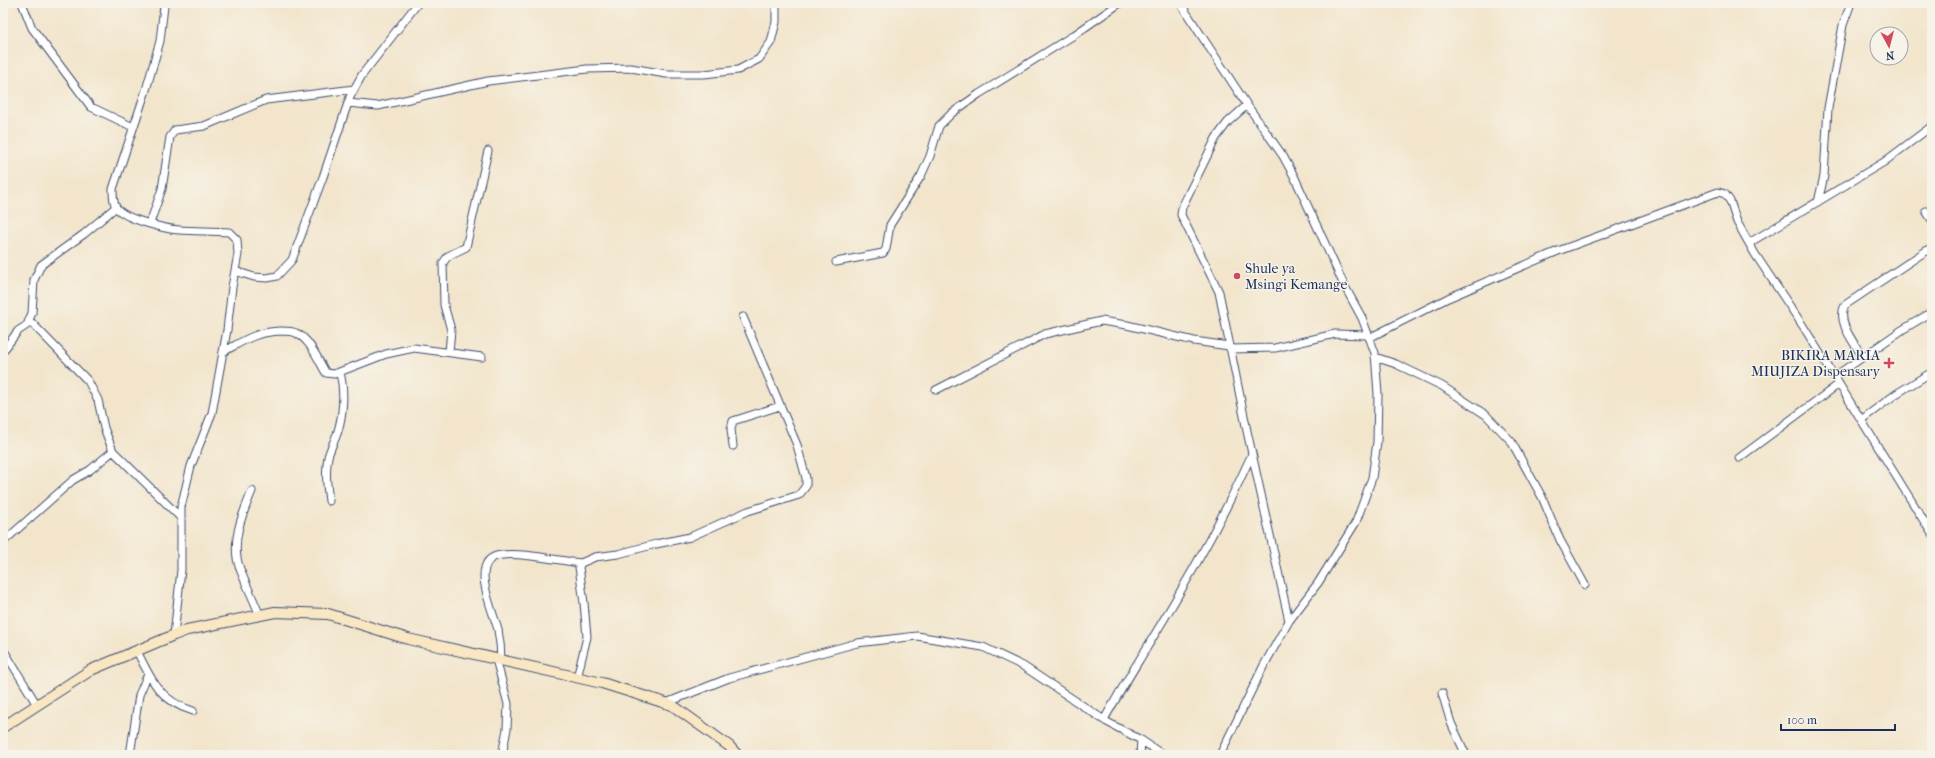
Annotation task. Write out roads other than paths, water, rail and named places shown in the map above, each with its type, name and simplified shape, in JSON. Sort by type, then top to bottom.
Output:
[{"type":"main road","points":[[3,727],[91,670],[188,630],[275,612],[328,614],[408,640],[602,683],[672,705],[729,746],[737,755]]},
{"type":"street","points":[[22,3],[32,28],[91,107],[133,127]]},
{"type":"street","points":[[163,3],[164,6],[160,41],[146,90],[113,189],[113,198],[116,207],[121,213],[150,223],[178,230],[218,231],[232,234],[237,240],[238,254],[212,413],[191,466],[181,507],[181,570],[174,635]]},
{"type":"street","points":[[235,271],[254,277],[267,278],[277,276],[287,266],[297,250],[348,103],[354,90],[362,75],[418,3]]},
{"type":"street","points":[[348,103],[378,106],[488,81],[587,69],[631,68],[666,74],[704,74],[738,70],[759,59],[771,42],[776,22],[776,3]]},
{"type":"street","points":[[836,262],[882,254],[886,249],[890,225],[921,176],[930,156],[939,126],[952,113],[1120,3]]},
{"type":"street","points":[[1180,3],[1247,105],[1283,156],[1344,285],[1362,318],[1375,357],[1378,394],[1377,442],[1372,478],[1356,522],[1318,583],[1289,621],[1263,668],[1220,755]]},
{"type":"street","points":[[1818,202],[1824,176],[1830,94],[1843,25],[1851,3]]},
{"type":"street","points":[[150,223],[162,189],[170,137],[175,130],[204,126],[266,100],[354,90]]},
{"type":"street","points":[[1247,105],[1228,122],[1216,138],[1182,207],[1181,215],[1219,292],[1229,348],[1289,621]]},
{"type":"street","points":[[1749,243],[1884,162],[1932,126]]},
{"type":"street","points":[[449,352],[451,330],[444,305],[443,263],[448,256],[466,247],[488,151]]},
{"type":"street","points":[[936,390],[1045,334],[1101,321],[1127,325],[1229,348],[1275,348],[1335,334],[1369,336],[1448,298],[1558,251],[1718,192],[1725,194],[1730,201],[1737,222],[1749,243],[1932,534]]},
{"type":"street","points":[[3,351],[18,331],[27,325],[32,313],[34,280],[41,265],[84,234],[116,207]]},
{"type":"street","points":[[1926,211],[1932,220]]},
{"type":"street","points":[[1862,356],[1844,326],[1842,310],[1845,305],[1932,247]]},
{"type":"street","points":[[1834,377],[1862,356],[1932,312]]},
{"type":"street","points":[[502,755],[508,729],[508,704],[499,660],[498,632],[485,590],[483,572],[487,562],[492,557],[515,554],[581,563],[595,557],[618,554],[690,537],[748,511],[799,495],[806,486],[806,478],[797,445],[743,317]]},
{"type":"street","points":[[29,320],[88,381],[98,400],[104,428],[113,450],[180,517]]},
{"type":"street","points":[[223,352],[253,335],[266,331],[286,330],[296,332],[303,338],[312,349],[326,373],[340,373],[386,354],[414,348],[482,357]]},
{"type":"street","points":[[1375,357],[1396,364],[1442,386],[1486,415],[1511,441],[1542,497],[1560,540],[1585,586]]},
{"type":"street","points":[[1861,420],[1896,394],[1932,372]]},
{"type":"street","points":[[328,501],[326,471],[328,457],[336,435],[341,411],[342,390],[340,373]]},
{"type":"street","points":[[1739,458],[1839,384]]},
{"type":"street","points":[[733,446],[731,429],[733,421],[780,406]]},
{"type":"street","points":[[3,542],[68,484],[90,470],[113,450]]},
{"type":"street","points":[[1104,720],[1124,682],[1153,638],[1216,530],[1252,454]]},
{"type":"street","points":[[252,491],[240,525],[236,542],[240,568],[260,616]]},
{"type":"street","points":[[577,678],[587,637],[579,567],[581,563]]},
{"type":"street","points":[[666,703],[729,678],[857,643],[917,636],[983,647],[1023,666],[1104,720],[1141,740],[1163,755]]},
{"type":"street","points":[[3,649],[37,705]]},
{"type":"street","points":[[137,651],[148,674],[162,695],[175,704],[193,711]]},
{"type":"street","points":[[130,755],[137,706],[148,674]]},
{"type":"street","points":[[1442,693],[1451,724],[1466,755]]},
{"type":"street","points":[[1140,755],[1141,740]]},
{"type":"place","name":"Shule ya Msingi Kemange","points":[[1237,276]]},
{"type":"place","name":"BIKIRA MARIA MIUJIZA Dispensary","points":[[1889,363]]}]
